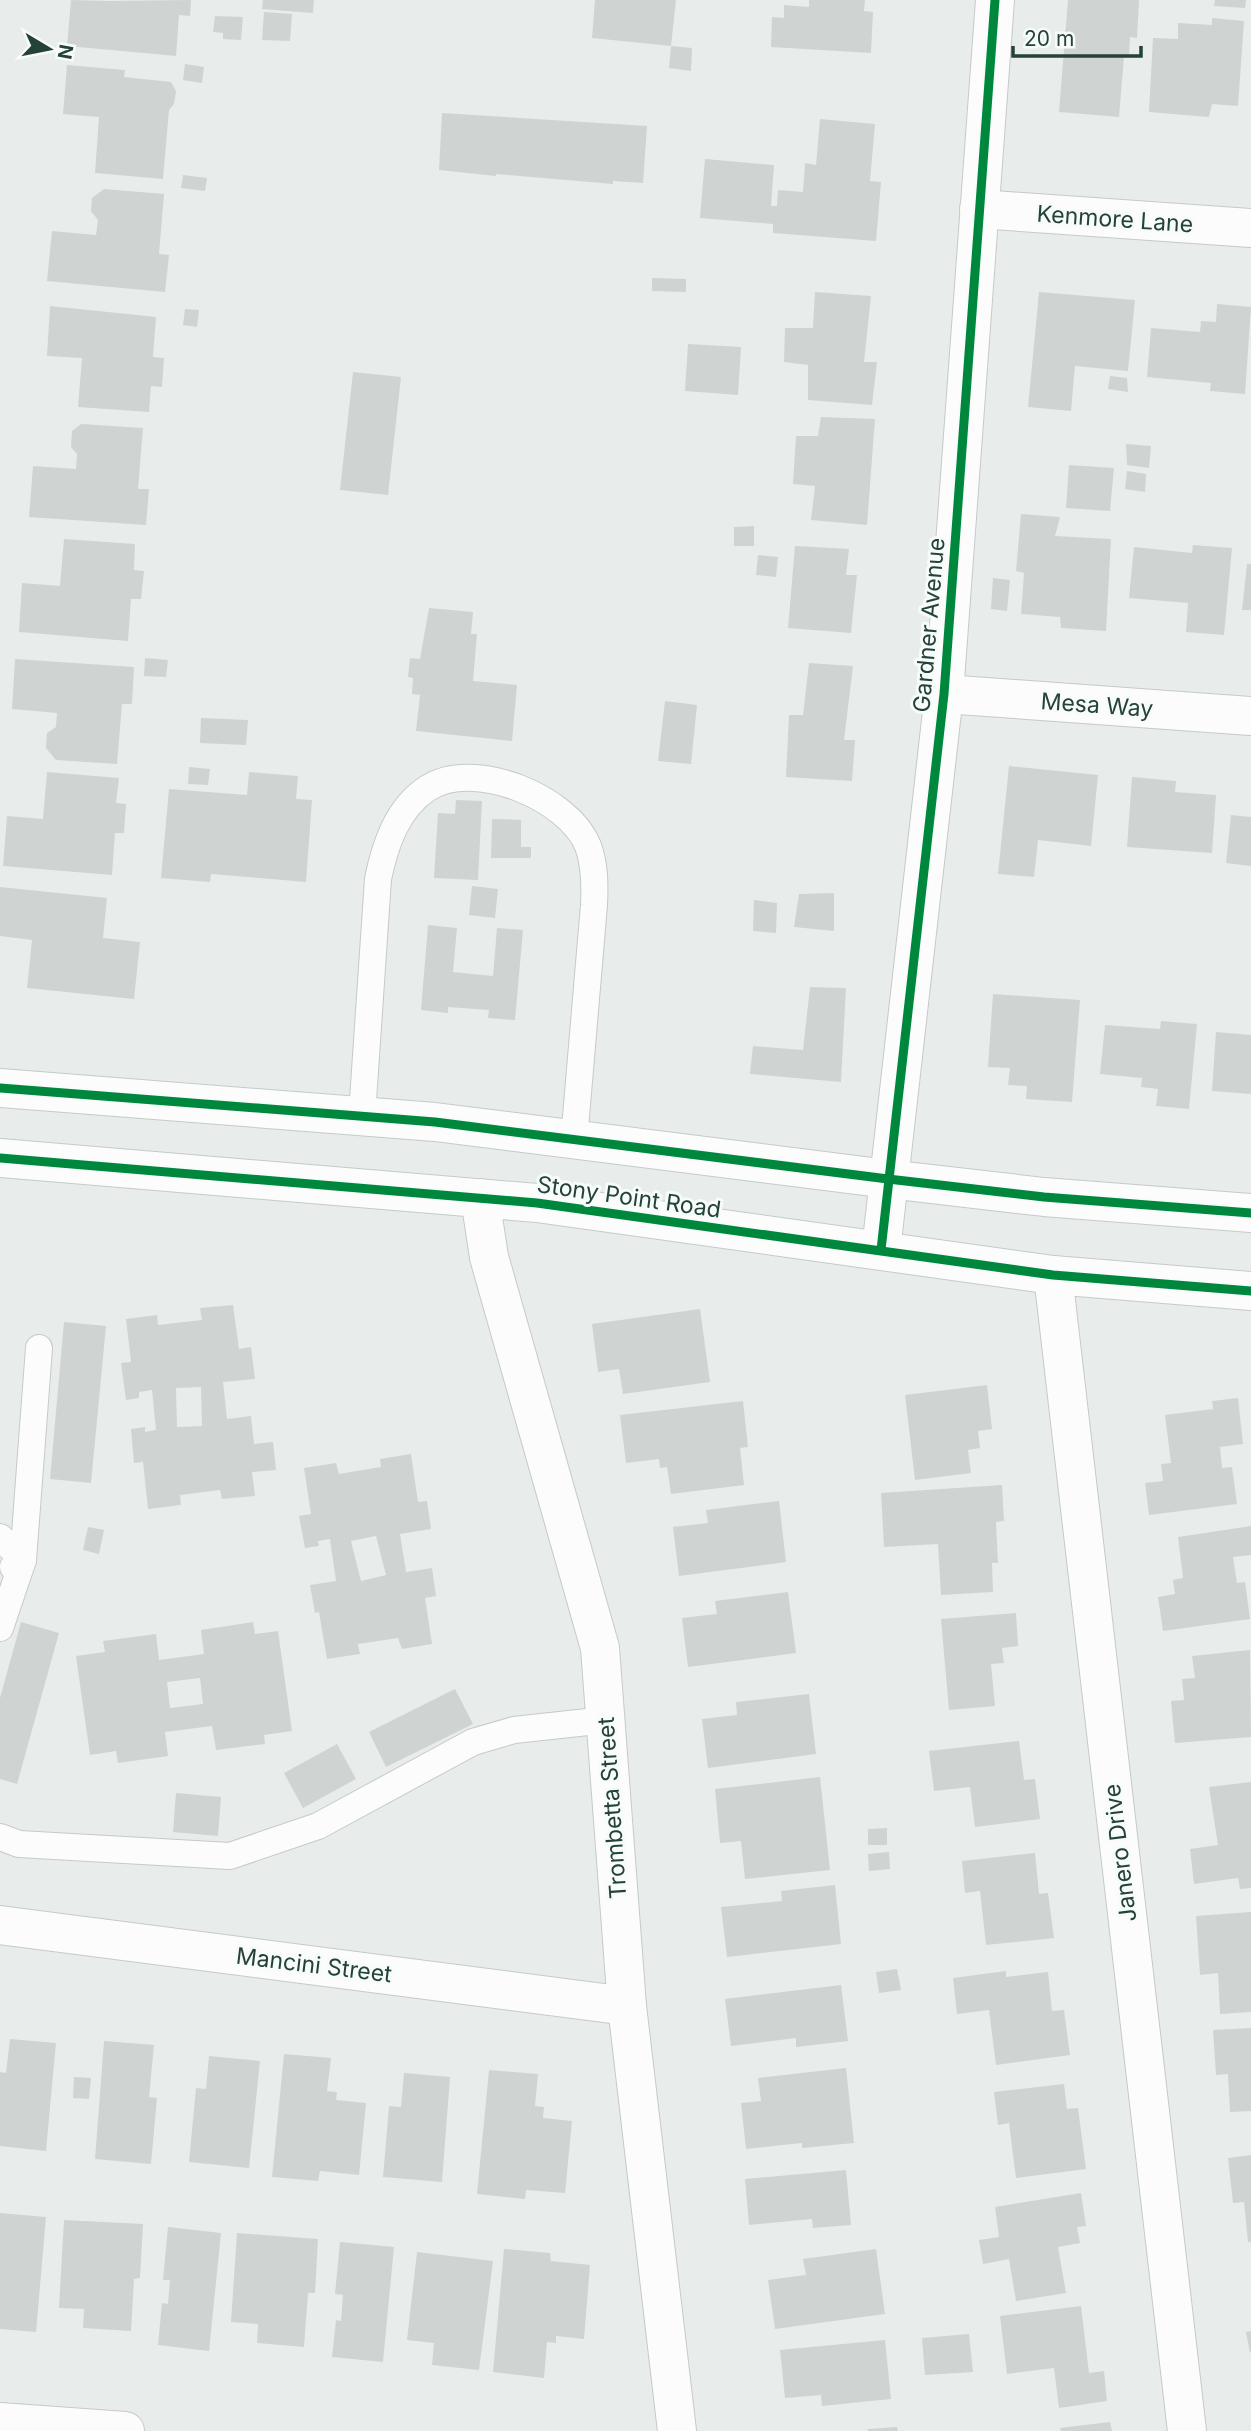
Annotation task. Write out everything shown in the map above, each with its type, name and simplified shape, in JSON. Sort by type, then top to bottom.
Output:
[{"type":"street","name":"Gardner Avenue","points":[[881,1250],[944,694],[995,0]]},
{"type":"street","name":"Kenmore Lane","points":[[979,209],[1251,228]]},
{"type":"street","name":"Mesa Way","points":[[944,694],[1251,716]]},
{"type":"street","points":[[0,1088],[362,1115],[888,1180],[1044,1197],[1251,1213]]},
{"type":"street","name":"Stony Point Road","points":[[0,1158],[480,1198],[1053,1275],[1251,1291]]},
{"type":"street","name":"Trombetta Street","points":[[480,1198],[489,1257],[600,1648],[627,2006],[677,2431]]},
{"type":"street","name":"Janero Drive","points":[[1053,1275],[1187,2431]]},
{"type":"street","name":"Mancini Street","points":[[0,1925],[627,2006]]},
{"type":"street","points":[[0,2422],[125,2431]]},
{"type":"lane","points":[[362,1115],[378,879],[384,849],[412,801],[429,786],[452,779],[476,779],[526,790],[564,813],[588,846],[593,864],[594,905],[574,1140]]},
{"type":"lane","points":[[0,1628],[23,1560],[39,1348]]},
{"type":"lane","points":[[0,1537],[23,1560]]},
{"type":"lane","points":[[0,1575],[23,1560]]},
{"type":"lane","points":[[0,1837],[19,1844],[230,1856],[318,1826],[473,1742],[514,1730],[606,1720]]},
{"type":"building","points":[[71,0],[191,0],[190,16],[179,15],[176,56],[67,46]]},
{"type":"building","points":[[263,0],[314,0],[313,13],[262,9]]},
{"type":"building","points":[[595,0],[676,0],[671,46],[592,38]]},
{"type":"building","points":[[809,0],[865,0],[864,11],[873,12],[871,53],[771,47],[772,17],[784,18],[784,5],[809,7]]},
{"type":"building","points":[[1068,0],[1139,0],[1137,38],[1130,37],[1129,57],[1124,57],[1119,117],[1059,112]]},
{"type":"building","points":[[1215,0],[1246,0],[1245,8],[1214,6]]},
{"type":"building","points":[[264,12],[292,14],[290,41],[262,40]]},
{"type":"building","points":[[215,16],[243,17],[241,40],[223,39],[223,33],[213,32]]},
{"type":"building","points":[[1212,18],[1244,21],[1238,106],[1212,104],[1209,117],[1149,112],[1153,38],[1178,39],[1178,23],[1212,25]]},
{"type":"building","points":[[671,46],[692,48],[691,71],[669,68]]},
{"type":"building","points":[[185,64],[204,67],[202,83],[183,80]]},
{"type":"building","points":[[67,65],[125,70],[124,77],[171,82],[176,91],[174,104],[169,110],[163,179],[95,173],[99,117],[63,114]]},
{"type":"building","points":[[442,113],[647,126],[643,183],[613,181],[613,184],[439,170]]},
{"type":"building","points":[[820,119],[875,124],[870,181],[881,182],[876,241],[773,233],[773,224],[700,218],[705,159],[774,165],[771,206],[777,206],[778,190],[803,192],[805,163],[816,165]]},
{"type":"building","points":[[183,175],[207,178],[205,191],[181,188]]},
{"type":"building","points":[[104,189],[164,194],[159,254],[169,255],[165,292],[47,281],[52,231],[96,235],[98,220],[91,211],[92,198]]},
{"type":"building","points":[[652,278],[686,279],[686,292],[652,291]]},
{"type":"building","points":[[815,292],[871,296],[864,362],[877,362],[872,405],[808,400],[808,365],[784,362],[785,328],[813,328]]},
{"type":"building","points":[[1039,292],[1135,300],[1128,371],[1075,366],[1071,411],[1028,407]]},
{"type":"building","points":[[1217,304],[1251,307],[1245,394],[1210,391],[1211,383],[1147,377],[1151,328],[1200,332],[1201,321],[1216,322]]},
{"type":"building","points":[[50,306],[156,317],[153,357],[164,358],[162,387],[151,386],[149,412],[78,407],[82,358],[47,356]]},
{"type":"building","points":[[185,309],[199,310],[197,327],[183,325]]},
{"type":"building","points":[[688,344],[741,347],[738,395],[685,391]]},
{"type":"building","points":[[353,372],[401,377],[388,495],[340,490]]},
{"type":"building","points":[[1110,376],[1127,378],[1128,392],[1108,389]]},
{"type":"building","points":[[821,417],[875,419],[867,525],[811,520],[815,486],[793,484],[796,436],[818,436]]},
{"type":"building","points":[[81,424],[143,428],[138,489],[149,489],[146,525],[29,517],[33,466],[76,469],[77,454],[71,447],[72,431]]},
{"type":"building","points":[[1126,444],[1151,446],[1149,468],[1127,465]]},
{"type":"building","points":[[1069,465],[1114,468],[1110,511],[1066,508]]},
{"type":"building","points":[[1127,471],[1146,474],[1145,492],[1125,489]]},
{"type":"building","points":[[1021,514],[1060,517],[1055,536],[1111,539],[1106,631],[1061,628],[1060,617],[1021,614],[1024,573],[1016,571]]},
{"type":"building","points":[[754,526],[754,546],[734,546],[734,527]]},
{"type":"building","points":[[64,539],[135,544],[134,570],[144,571],[141,599],[131,599],[128,641],[19,632],[22,583],[60,586]]},
{"type":"building","points":[[1193,545],[1232,548],[1224,635],[1186,632],[1188,603],[1129,598],[1134,547],[1192,553]]},
{"type":"building","points":[[795,546],[849,549],[846,575],[857,575],[851,633],[788,628]]},
{"type":"building","points":[[758,555],[778,557],[776,577],[756,575]]},
{"type":"building","points":[[1247,564],[1251,564],[1251,610],[1242,610]]},
{"type":"building","points":[[993,578],[1010,580],[1007,611],[991,609]]},
{"type":"building","points":[[429,608],[473,612],[471,634],[477,634],[473,681],[517,685],[512,741],[416,731],[420,695],[412,694],[413,678],[408,677],[410,658],[420,659]]},
{"type":"building","points":[[145,658],[168,660],[166,677],[144,676]]},
{"type":"building","points":[[15,659],[134,667],[132,704],[122,704],[117,764],[56,760],[46,748],[47,733],[56,727],[57,713],[12,709]]},
{"type":"building","points":[[809,663],[853,666],[844,740],[855,740],[852,781],[786,777],[789,715],[803,715]]},
{"type":"building","points":[[665,701],[697,705],[691,764],[658,761]]},
{"type":"building","points":[[201,718],[248,720],[246,745],[200,743]]},
{"type":"building","points":[[1009,766],[1098,775],[1091,846],[1038,840],[1034,877],[998,874]]},
{"type":"building","points":[[189,767],[210,769],[208,785],[188,784]]},
{"type":"building","points":[[47,772],[119,778],[116,803],[126,804],[124,833],[115,833],[112,875],[3,866],[7,816],[43,819]]},
{"type":"building","points":[[249,772],[298,776],[296,799],[312,800],[306,882],[211,874],[210,882],[161,878],[169,789],[247,795]]},
{"type":"building","points":[[1132,777],[1176,781],[1175,792],[1216,795],[1212,853],[1127,847]]},
{"type":"building","points":[[456,800],[482,801],[478,880],[434,878],[438,813],[455,814]]},
{"type":"building","points":[[1231,815],[1251,817],[1251,866],[1226,863]]},
{"type":"building","points":[[492,819],[521,820],[521,847],[531,847],[531,858],[491,858]]},
{"type":"building","points":[[472,886],[498,889],[495,918],[469,915]]},
{"type":"building","points":[[0,887],[107,898],[103,938],[140,942],[134,999],[27,988],[32,940],[0,936]]},
{"type":"building","points":[[834,893],[834,931],[794,927],[799,894]]},
{"type":"building","points":[[754,900],[777,903],[776,933],[753,931]]},
{"type":"building","points":[[428,925],[457,928],[453,972],[493,976],[497,928],[523,930],[515,1020],[488,1018],[489,1010],[448,1007],[448,1013],[421,1010]]},
{"type":"building","points":[[810,987],[846,988],[841,1082],[750,1074],[753,1046],[803,1050]]},
{"type":"building","points":[[993,994],[1080,1000],[1072,1102],[1026,1099],[1027,1086],[1008,1085],[1010,1068],[988,1067]]},
{"type":"building","points":[[1161,1021],[1197,1024],[1189,1109],[1156,1106],[1158,1089],[1141,1087],[1142,1078],[1100,1074],[1105,1025],[1160,1029]]},
{"type":"building","points":[[1216,1032],[1251,1035],[1251,1094],[1212,1091]]},
{"type":"building","points":[[233,1305],[239,1349],[251,1347],[255,1379],[223,1382],[227,1419],[251,1416],[254,1444],[273,1442],[276,1470],[252,1472],[255,1496],[222,1499],[220,1490],[180,1495],[181,1505],[148,1509],[143,1462],[134,1463],[131,1429],[145,1427],[145,1432],[156,1430],[152,1390],[139,1392],[139,1398],[126,1400],[121,1363],[131,1362],[126,1319],[157,1315],[158,1325],[202,1320],[200,1308]],"holes":[[[201,1387],[202,1426],[177,1427],[176,1388]]]},
{"type":"building","points":[[700,1309],[710,1382],[623,1394],[619,1369],[598,1372],[592,1324]]},
{"type":"building","points":[[64,1322],[106,1326],[91,1483],[50,1479]]},
{"type":"building","points":[[987,1385],[992,1429],[978,1431],[980,1448],[968,1450],[971,1473],[915,1480],[905,1395]]},
{"type":"building","points":[[1238,1398],[1243,1444],[1220,1447],[1222,1468],[1232,1467],[1237,1504],[1149,1515],[1145,1483],[1163,1481],[1161,1464],[1171,1463],[1165,1415],[1213,1409],[1212,1401]]},
{"type":"building","points":[[743,1401],[748,1447],[740,1448],[744,1485],[671,1494],[667,1467],[660,1468],[659,1459],[626,1463],[620,1415]]},
{"type":"building","points":[[411,1454],[418,1502],[427,1501],[431,1529],[400,1534],[406,1572],[432,1568],[436,1596],[425,1598],[432,1644],[402,1649],[398,1638],[358,1644],[360,1654],[327,1659],[319,1612],[315,1613],[310,1585],[336,1581],[330,1539],[318,1541],[319,1546],[305,1548],[299,1516],[311,1514],[304,1468],[336,1463],[339,1474],[381,1467],[380,1459]],"holes":[[[376,1536],[386,1575],[361,1581],[351,1541]]]},
{"type":"building","points":[[1002,1485],[1004,1521],[996,1522],[998,1563],[992,1563],[993,1592],[941,1595],[938,1544],[884,1547],[881,1493]]},
{"type":"building","points":[[779,1501],[786,1562],[679,1576],[673,1527],[708,1523],[706,1510]]},
{"type":"building","points":[[1251,1526],[1251,1555],[1233,1557],[1237,1583],[1245,1582],[1250,1619],[1163,1631],[1158,1597],[1175,1594],[1173,1580],[1183,1578],[1178,1537]]},
{"type":"building","points":[[88,1527],[104,1530],[99,1554],[83,1550]]},
{"type":"building","points":[[788,1592],[796,1653],[688,1667],[682,1618],[717,1614],[715,1601]]},
{"type":"building","points":[[1016,1613],[1018,1646],[1002,1648],[1004,1663],[991,1664],[995,1706],[949,1710],[941,1619]]},
{"type":"building","points":[[21,1622],[59,1633],[17,1784],[0,1779],[0,1698]]},
{"type":"building","points":[[253,1622],[255,1634],[278,1631],[292,1731],[264,1735],[265,1744],[216,1750],[212,1726],[165,1732],[168,1756],[118,1763],[116,1751],[90,1755],[76,1656],[105,1652],[103,1641],[156,1634],[159,1660],[204,1654],[201,1630]],"holes":[[[200,1678],[203,1704],[170,1708],[167,1682]]]},
{"type":"building","points":[[1250,1650],[1251,1737],[1175,1743],[1171,1701],[1184,1700],[1182,1679],[1195,1678],[1192,1656]]},
{"type":"building","points":[[455,1689],[473,1724],[386,1767],[369,1732]]},
{"type":"building","points":[[809,1694],[816,1754],[708,1768],[702,1719],[737,1715],[736,1702]]},
{"type":"building","points":[[1019,1741],[1024,1780],[1035,1779],[1040,1819],[975,1827],[970,1787],[934,1791],[929,1751]]},
{"type":"building","points":[[337,1744],[356,1779],[303,1808],[284,1773]]},
{"type":"building","points":[[820,1777],[830,1870],[745,1879],[741,1841],[720,1843],[715,1789]]},
{"type":"building","points":[[1251,1782],[1251,1888],[1240,1889],[1238,1878],[1194,1884],[1190,1849],[1218,1845],[1209,1787]]},
{"type":"building","points":[[176,1793],[221,1797],[218,1836],[173,1832]]},
{"type":"building","points":[[887,1828],[887,1845],[868,1845],[868,1829]]},
{"type":"building","points":[[889,1852],[890,1869],[869,1871],[868,1854]]},
{"type":"building","points":[[1035,1853],[1039,1894],[1048,1893],[1054,1938],[986,1945],[980,1891],[965,1893],[962,1861]]},
{"type":"building","points":[[835,1885],[841,1944],[727,1957],[721,1907],[782,1901],[781,1891]]},
{"type":"building","points":[[1251,1912],[1251,2012],[1220,2014],[1218,1973],[1200,1975],[1196,1916]]},
{"type":"building","points":[[897,1969],[901,1990],[879,1993],[876,1972]]},
{"type":"building","points":[[1006,1971],[1006,1977],[1048,1972],[1052,2011],[1064,2010],[1070,2055],[996,2065],[989,2010],[957,2014],[953,1978]]},
{"type":"building","points":[[841,1985],[848,2041],[796,2047],[796,2038],[731,2046],[725,1999]]},
{"type":"building","points":[[1251,2028],[1251,2111],[1230,2112],[1228,2074],[1216,2075],[1213,2030]]},
{"type":"building","points":[[10,2039],[56,2043],[46,2151],[0,2146],[0,2072],[6,2073]]},
{"type":"building","points":[[104,2041],[154,2045],[149,2097],[157,2098],[151,2164],[95,2159]]},
{"type":"building","points":[[284,2054],[331,2058],[327,2091],[337,2092],[336,2100],[366,2103],[359,2175],[320,2171],[318,2181],[272,2177]]},
{"type":"building","points":[[209,2056],[260,2061],[249,2168],[189,2162],[196,2088],[206,2089]]},
{"type":"building","points":[[846,2068],[854,2143],[802,2148],[802,2143],[746,2149],[741,2103],[761,2101],[758,2078]]},
{"type":"building","points":[[489,2070],[538,2074],[535,2106],[544,2107],[543,2118],[572,2121],[565,2193],[526,2190],[525,2199],[477,2194]]},
{"type":"building","points":[[404,2073],[450,2077],[442,2182],[383,2177],[389,2106],[401,2107]]},
{"type":"building","points":[[74,2077],[91,2078],[89,2099],[73,2098]]},
{"type":"building","points":[[1064,2084],[1067,2109],[1078,2108],[1086,2169],[1016,2178],[1009,2123],[998,2125],[994,2092]]},
{"type":"building","points":[[1251,2155],[1251,2242],[1248,2242],[1244,2202],[1233,2203],[1228,2158]]},
{"type":"building","points":[[846,2170],[851,2225],[813,2228],[812,2219],[749,2225],[745,2179]]},
{"type":"building","points":[[1081,2193],[1086,2226],[1077,2227],[1080,2243],[1058,2247],[1066,2293],[1016,2301],[1009,2259],[983,2264],[979,2240],[999,2237],[995,2207]]},
{"type":"building","points":[[0,2213],[46,2217],[36,2332],[0,2329]]},
{"type":"building","points":[[64,2220],[143,2224],[140,2278],[134,2279],[131,2331],[83,2328],[84,2309],[59,2308]]},
{"type":"building","points":[[168,2227],[221,2233],[209,2351],[158,2345],[162,2303],[168,2304],[170,2280],[163,2280]]},
{"type":"building","points":[[237,2233],[318,2239],[315,2293],[308,2293],[304,2347],[257,2343],[258,2324],[231,2322]]},
{"type":"building","points":[[340,2242],[394,2247],[383,2362],[332,2357],[336,2320],[341,2321],[343,2295],[335,2294]]},
{"type":"building","points":[[504,2249],[550,2253],[551,2261],[590,2265],[584,2339],[556,2336],[556,2343],[547,2342],[544,2378],[493,2372]]},
{"type":"building","points":[[876,2249],[885,2314],[775,2329],[768,2280],[806,2275],[803,2259]]},
{"type":"building","points":[[417,2252],[493,2261],[479,2370],[432,2365],[434,2343],[407,2340]]},
{"type":"building","points":[[1081,2306],[1089,2373],[1104,2371],[1107,2401],[1059,2408],[1054,2368],[1007,2374],[1000,2316]]},
{"type":"building","points":[[1251,2331],[1251,2352],[1250,2353],[1246,2332]]},
{"type":"building","points":[[969,2334],[973,2372],[925,2375],[922,2338]]},
{"type":"building","points":[[885,2340],[891,2399],[822,2406],[821,2395],[785,2398],[780,2350]]},
{"type":"building","points":[[1110,2422],[1112,2431],[1061,2431],[1060,2428]]},
{"type":"building","points":[[897,2427],[898,2431],[868,2431],[868,2429]]},
{"type":"cycle path","points":[[881,1250],[944,694],[995,0]]},
{"type":"cycle path","points":[[0,1088],[435,1122],[1044,1197],[1251,1213]]},
{"type":"cycle path","points":[[0,1158],[537,1203],[1053,1275],[1251,1291]]}]
